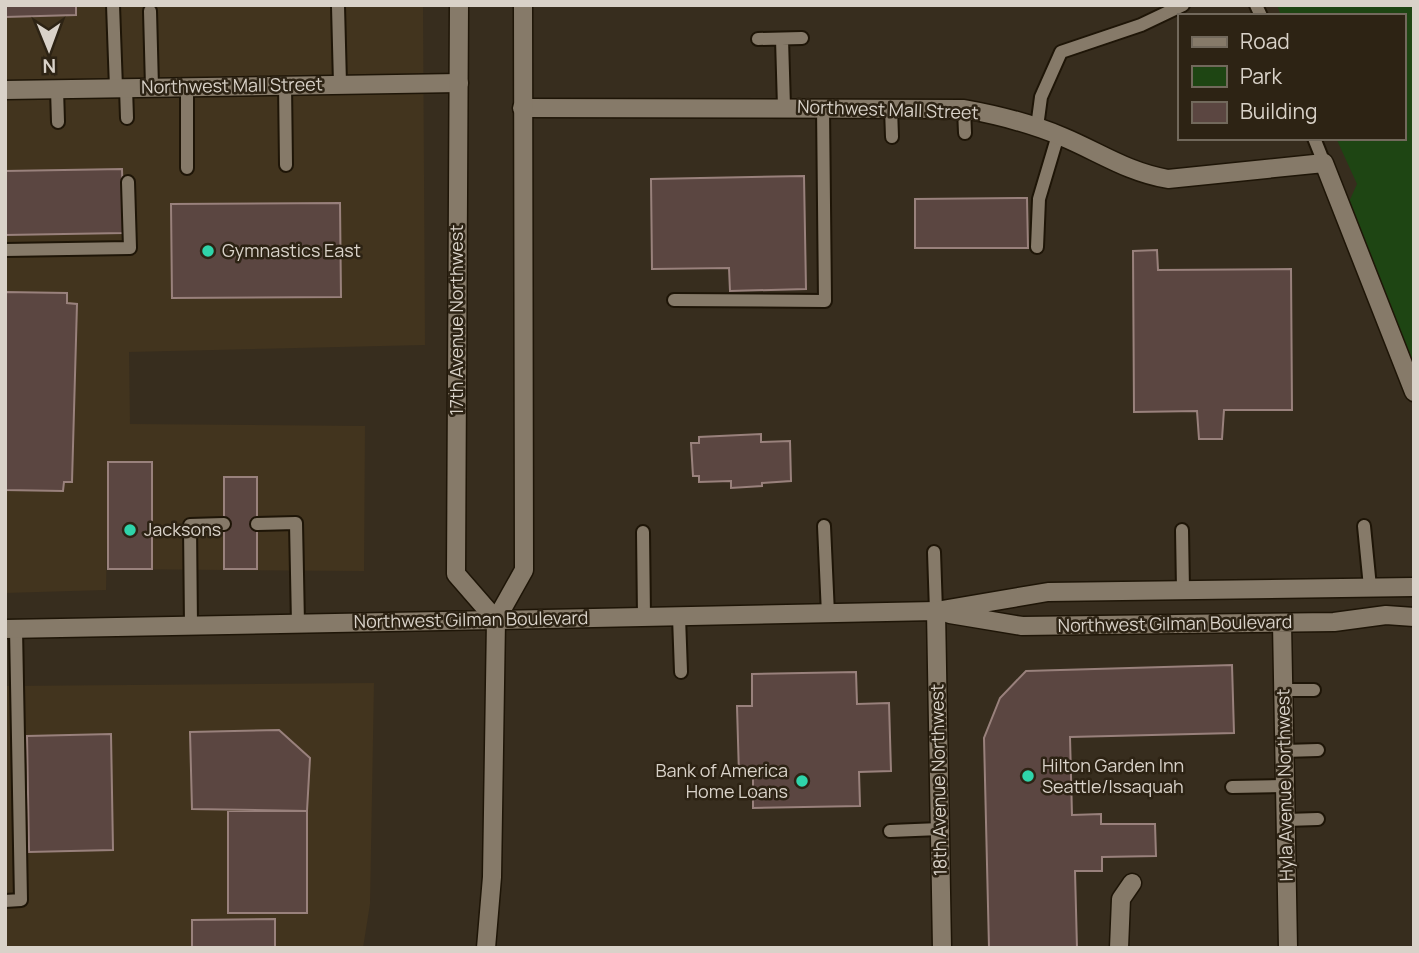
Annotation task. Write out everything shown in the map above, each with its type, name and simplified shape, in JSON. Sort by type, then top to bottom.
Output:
[{"type":"street","name":"17th Avenue Northwest","points":[[459,5],[456,574],[496,620]]},
{"type":"street","points":[[486,948],[492,877],[496,620],[524,570],[523,5]]},
{"type":"street","name":"Northwest Mall Street","points":[[5,90],[458,83]]},
{"type":"street","name":"Northwest Mall Street","points":[[522,108],[964,109],[997,114],[1037,127],[1143,175],[1168,179],[1324,163]]},
{"type":"street","points":[[1324,163],[1414,392]]},
{"type":"street","name":"Northwest Gilman Boulevard","points":[[10,629],[936,611],[1048,592],[1414,587]]},
{"type":"street","name":"Northwest Gilman Boulevard","points":[[936,611],[1022,626],[1334,622],[1386,615],[1414,617]]},
{"type":"street","name":"18th Avenue Northwest","points":[[936,611],[942,948]]},
{"type":"street","name":"Hyla Avenue Northwest","points":[[1282,623],[1288,948]]},
{"type":"street","points":[[1119,948],[1121,900],[1132,883]]},
{"type":"lane","points":[[113,5],[121,88],[127,118]]},
{"type":"lane","points":[[1037,127],[1041,97],[1061,52],[1141,25],[1183,5]]},
{"type":"lane","points":[[338,6],[340,84]]},
{"type":"lane","points":[[150,11],[152,87]]},
{"type":"lane","points":[[758,39],[802,38]]},
{"type":"lane","points":[[782,39],[784,107]]},
{"type":"lane","points":[[285,84],[286,165]]},
{"type":"lane","points":[[187,86],[187,167]]},
{"type":"lane","points":[[57,89],[58,122]]},
{"type":"lane","points":[[674,300],[825,301],[823,107]]},
{"type":"lane","points":[[891,108],[892,137]]},
{"type":"lane","points":[[964,109],[965,133]]},
{"type":"lane","points":[[1037,247],[1039,199],[1058,135]]},
{"type":"lane","points":[[1315,140],[1324,163]]},
{"type":"lane","points":[[5,250],[130,248],[128,182]]},
{"type":"lane","points":[[257,524],[296,523],[298,624]]},
{"type":"lane","points":[[191,626],[190,525],[224,524]]},
{"type":"lane","points":[[824,526],[828,614]]},
{"type":"lane","points":[[1364,526],[1370,587]]},
{"type":"lane","points":[[1182,530],[1183,590]]},
{"type":"lane","points":[[643,532],[644,617]]},
{"type":"lane","points":[[934,552],[936,611]]},
{"type":"lane","points":[[679,617],[681,672]]},
{"type":"lane","points":[[5,901],[21,900],[10,629]]},
{"type":"lane","points":[[1283,690],[1314,690]]},
{"type":"lane","points":[[1284,751],[1318,751]]},
{"type":"lane","points":[[1232,787],[1285,786]]},
{"type":"lane","points":[[1286,820],[1318,819]]},
{"type":"lane","points":[[890,831],[940,829]]},
{"type":"shaded area","points":[[5,5],[423,5],[425,345],[129,352],[130,424],[365,426],[364,571],[108,569],[107,538],[106,590],[5,593]]},
{"type":"shaded area","points":[[374,683],[370,904],[363,948],[5,948],[5,686]]},
{"type":"green space","points":[[1277,5],[1414,5],[1414,392],[1344,213],[1357,184],[1337,140],[1405,140],[1405,14],[1280,14]]},
{"type":"building","points":[[5,5],[76,5],[76,15],[5,17]]},
{"type":"building","points":[[122,169],[124,233],[5,235],[5,171]]},
{"type":"building","points":[[804,176],[806,289],[730,291],[729,268],[652,269],[651,179]]},
{"type":"building","points":[[1027,198],[1028,248],[915,248],[915,199]]},
{"type":"building","points":[[340,203],[341,297],[172,298],[171,204]]},
{"type":"building","points":[[1157,250],[1158,270],[1291,269],[1292,410],[1224,410],[1222,439],[1199,439],[1197,411],[1134,412],[1133,251]]},
{"type":"building","points":[[5,292],[67,293],[67,303],[77,304],[72,482],[64,482],[63,491],[5,490]]},
{"type":"building","points":[[761,434],[761,442],[790,441],[791,481],[731,488],[731,481],[699,482],[699,476],[693,476],[691,443],[699,443],[699,437]]},
{"type":"building","name":"Jacksons","points":[[108,462],[152,462],[152,569],[108,569]]},
{"type":"building","points":[[224,477],[257,477],[257,569],[224,569]]},
{"type":"building","name":"Hilton Garden Inn Seattle/Issaquah","points":[[1232,665],[1234,733],[1070,737],[1072,815],[1101,814],[1101,824],[1155,824],[1156,856],[1102,857],[1102,871],[1075,871],[1077,948],[989,948],[984,738],[1000,698],[1026,671]]},
{"type":"building","points":[[856,672],[857,704],[889,703],[891,771],[859,772],[860,806],[753,808],[753,775],[739,775],[737,706],[752,706],[752,674]]},
{"type":"building","points":[[279,730],[310,758],[307,811],[192,809],[190,732]]},
{"type":"building","points":[[111,734],[113,850],[29,852],[27,736]]},
{"type":"building","points":[[228,811],[307,811],[307,913],[228,913]]},
{"type":"building","points":[[275,919],[275,948],[192,948],[192,920]]},
{"type":"place","name":"Gymnastics East","points":[[208,251]]},
{"type":"place","name":"Jacksons","points":[[130,530]]},
{"type":"place","name":"Hilton Garden Inn Seattle/Issaquah","points":[[1028,776]]},
{"type":"place","name":"Bank of America Home Loans","points":[[802,781]]}]
